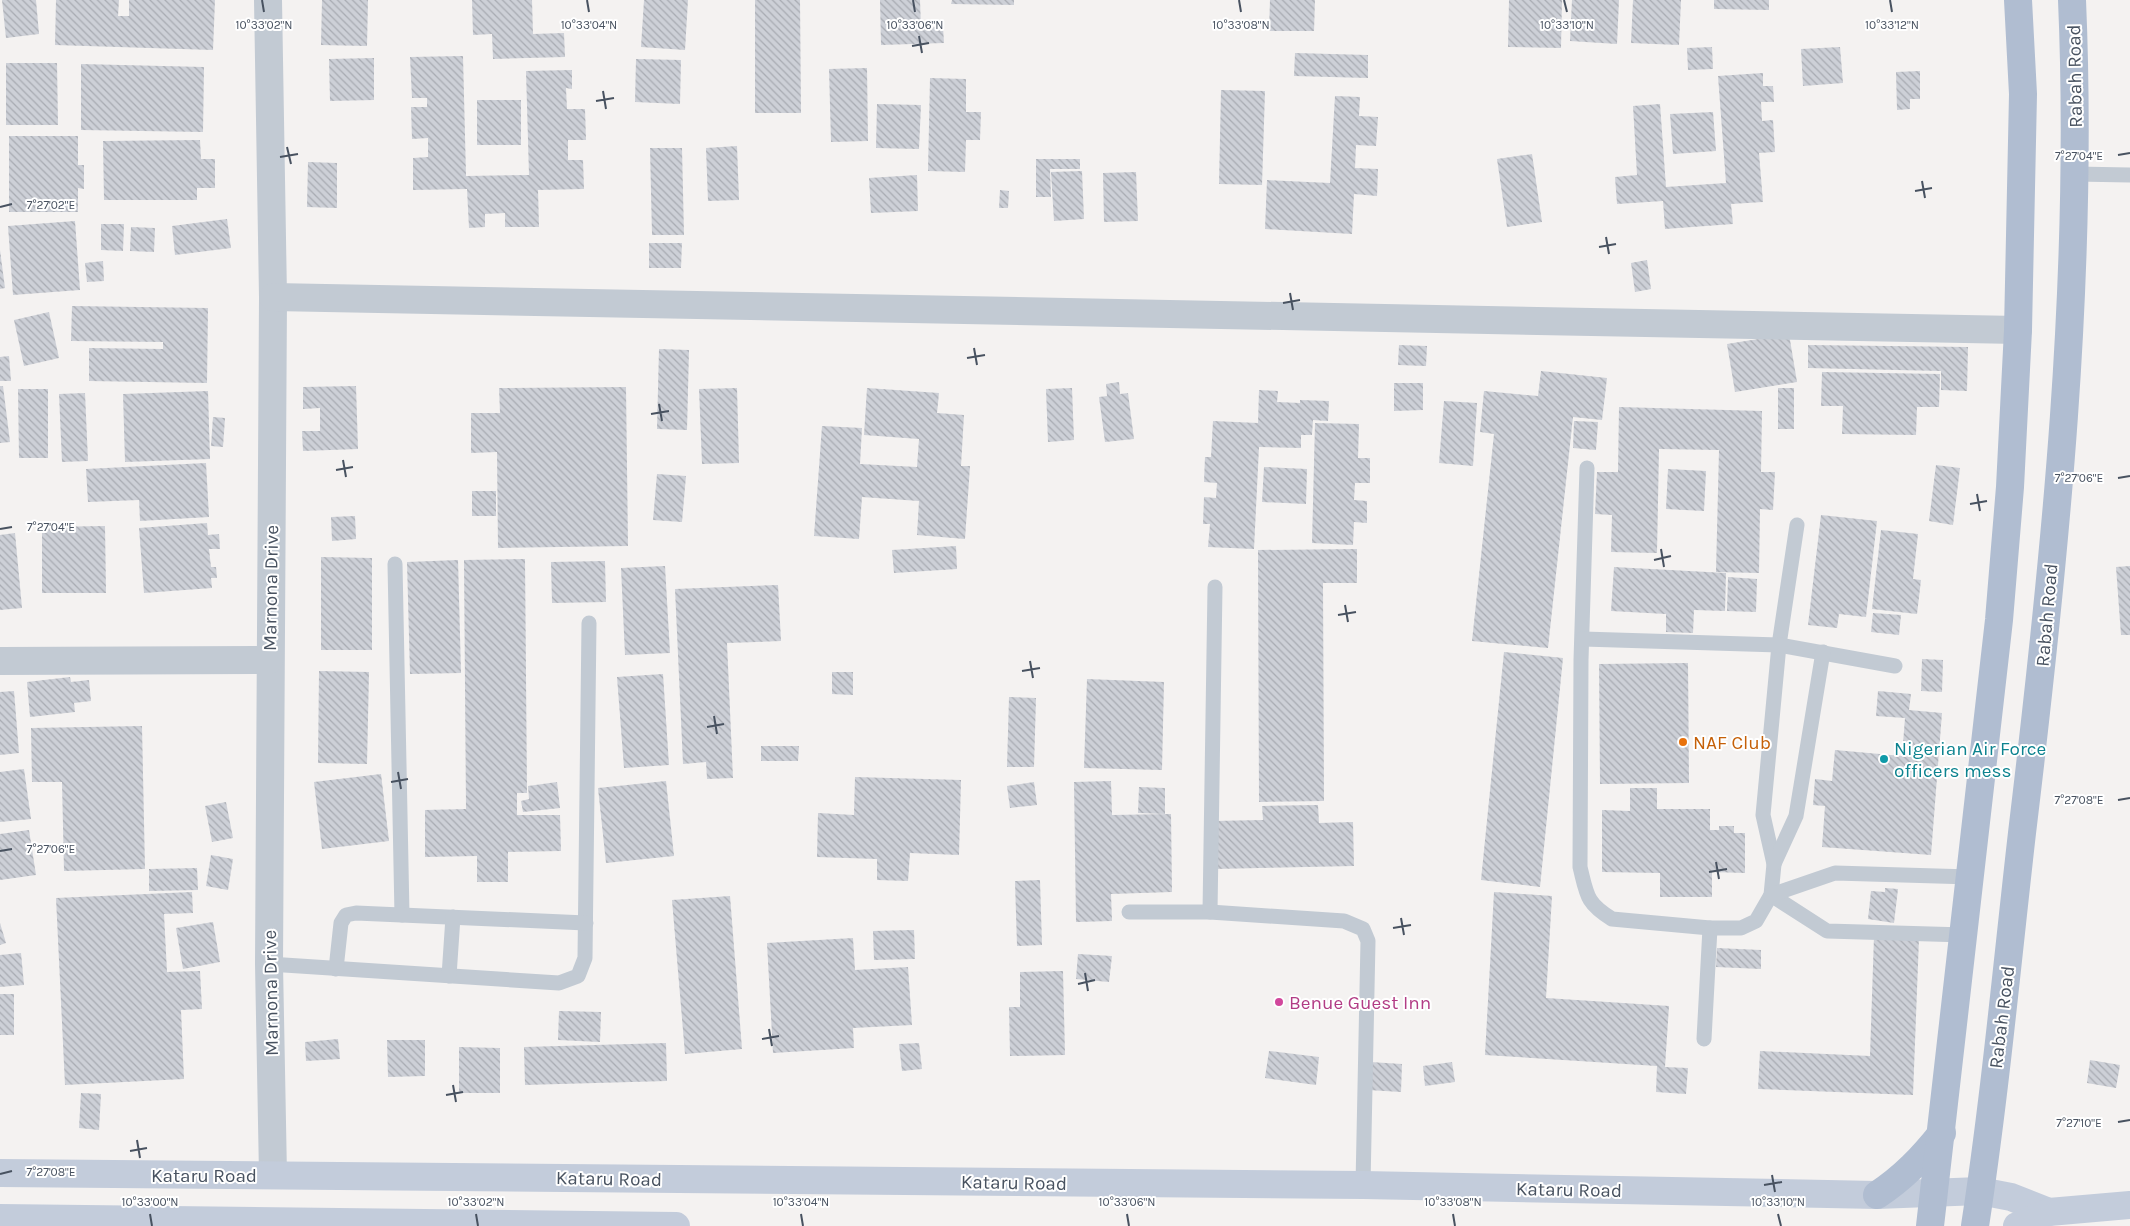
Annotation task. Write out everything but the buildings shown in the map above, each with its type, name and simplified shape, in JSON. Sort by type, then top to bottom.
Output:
[{"type":"main road","points":[[1930,1226],[1999,620],[2010,487],[2018,330],[2023,94],[2018,0]]},
{"type":"main road","name":"Rabah Road","points":[[1975,1226],[2041,678],[2059,468],[2075,174],[2076,92],[2072,0]]},
{"type":"main road","points":[[1877,1194],[1901,1179],[1920,1162],[1942,1132]]},
{"type":"street","name":"Marnona Drive","points":[[268,0],[273,297],[269,660],[269,964],[273,1175]]},
{"type":"street","points":[[273,297],[2018,330]]},
{"type":"street","points":[[0,661],[269,660]]},
{"type":"street","name":"Kataru Road","points":[[0,1173],[1363,1186],[1877,1194],[1980,1191],[2011,1197],[2049,1212]]},
{"type":"street","points":[[2017,1226],[2049,1212],[2130,1205]]},
{"type":"street","points":[[0,1218],[676,1226]]},
{"type":"lane","points":[[2075,174],[2130,175]]},
{"type":"lane","points":[[1587,468],[1580,867],[1588,899],[1599,911],[1612,919],[1710,928],[1741,928],[1756,921],[1771,895],[1774,864],[1763,815],[1779,645],[1797,525]]},
{"type":"lane","points":[[395,564],[402,915]]},
{"type":"lane","points":[[1210,912],[1215,587]]},
{"type":"lane","points":[[269,964],[559,983],[578,976],[586,958],[589,624]]},
{"type":"lane","points":[[1583,639],[1779,645],[1895,666]]},
{"type":"lane","points":[[1774,864],[1796,816],[1823,652]]},
{"type":"lane","points":[[1771,895],[1835,873],[1971,878]]},
{"type":"lane","points":[[1771,895],[1827,931],[1964,935]]},
{"type":"lane","points":[[1128,912],[1210,912],[1344,921],[1362,929],[1368,941],[1363,1186]]},
{"type":"lane","points":[[336,968],[341,923],[346,915],[356,913],[586,923]]},
{"type":"lane","points":[[449,976],[453,917]]},
{"type":"lane","points":[[1704,1039],[1710,928]]},
{"type":"place","name":"NAF Club","points":[[1683,742]]},
{"type":"place","name":"Nigerian Air Force officers mess","points":[[1884,759]]},
{"type":"place","name":"Benue Guest Inn","points":[[1279,1002]]}]
